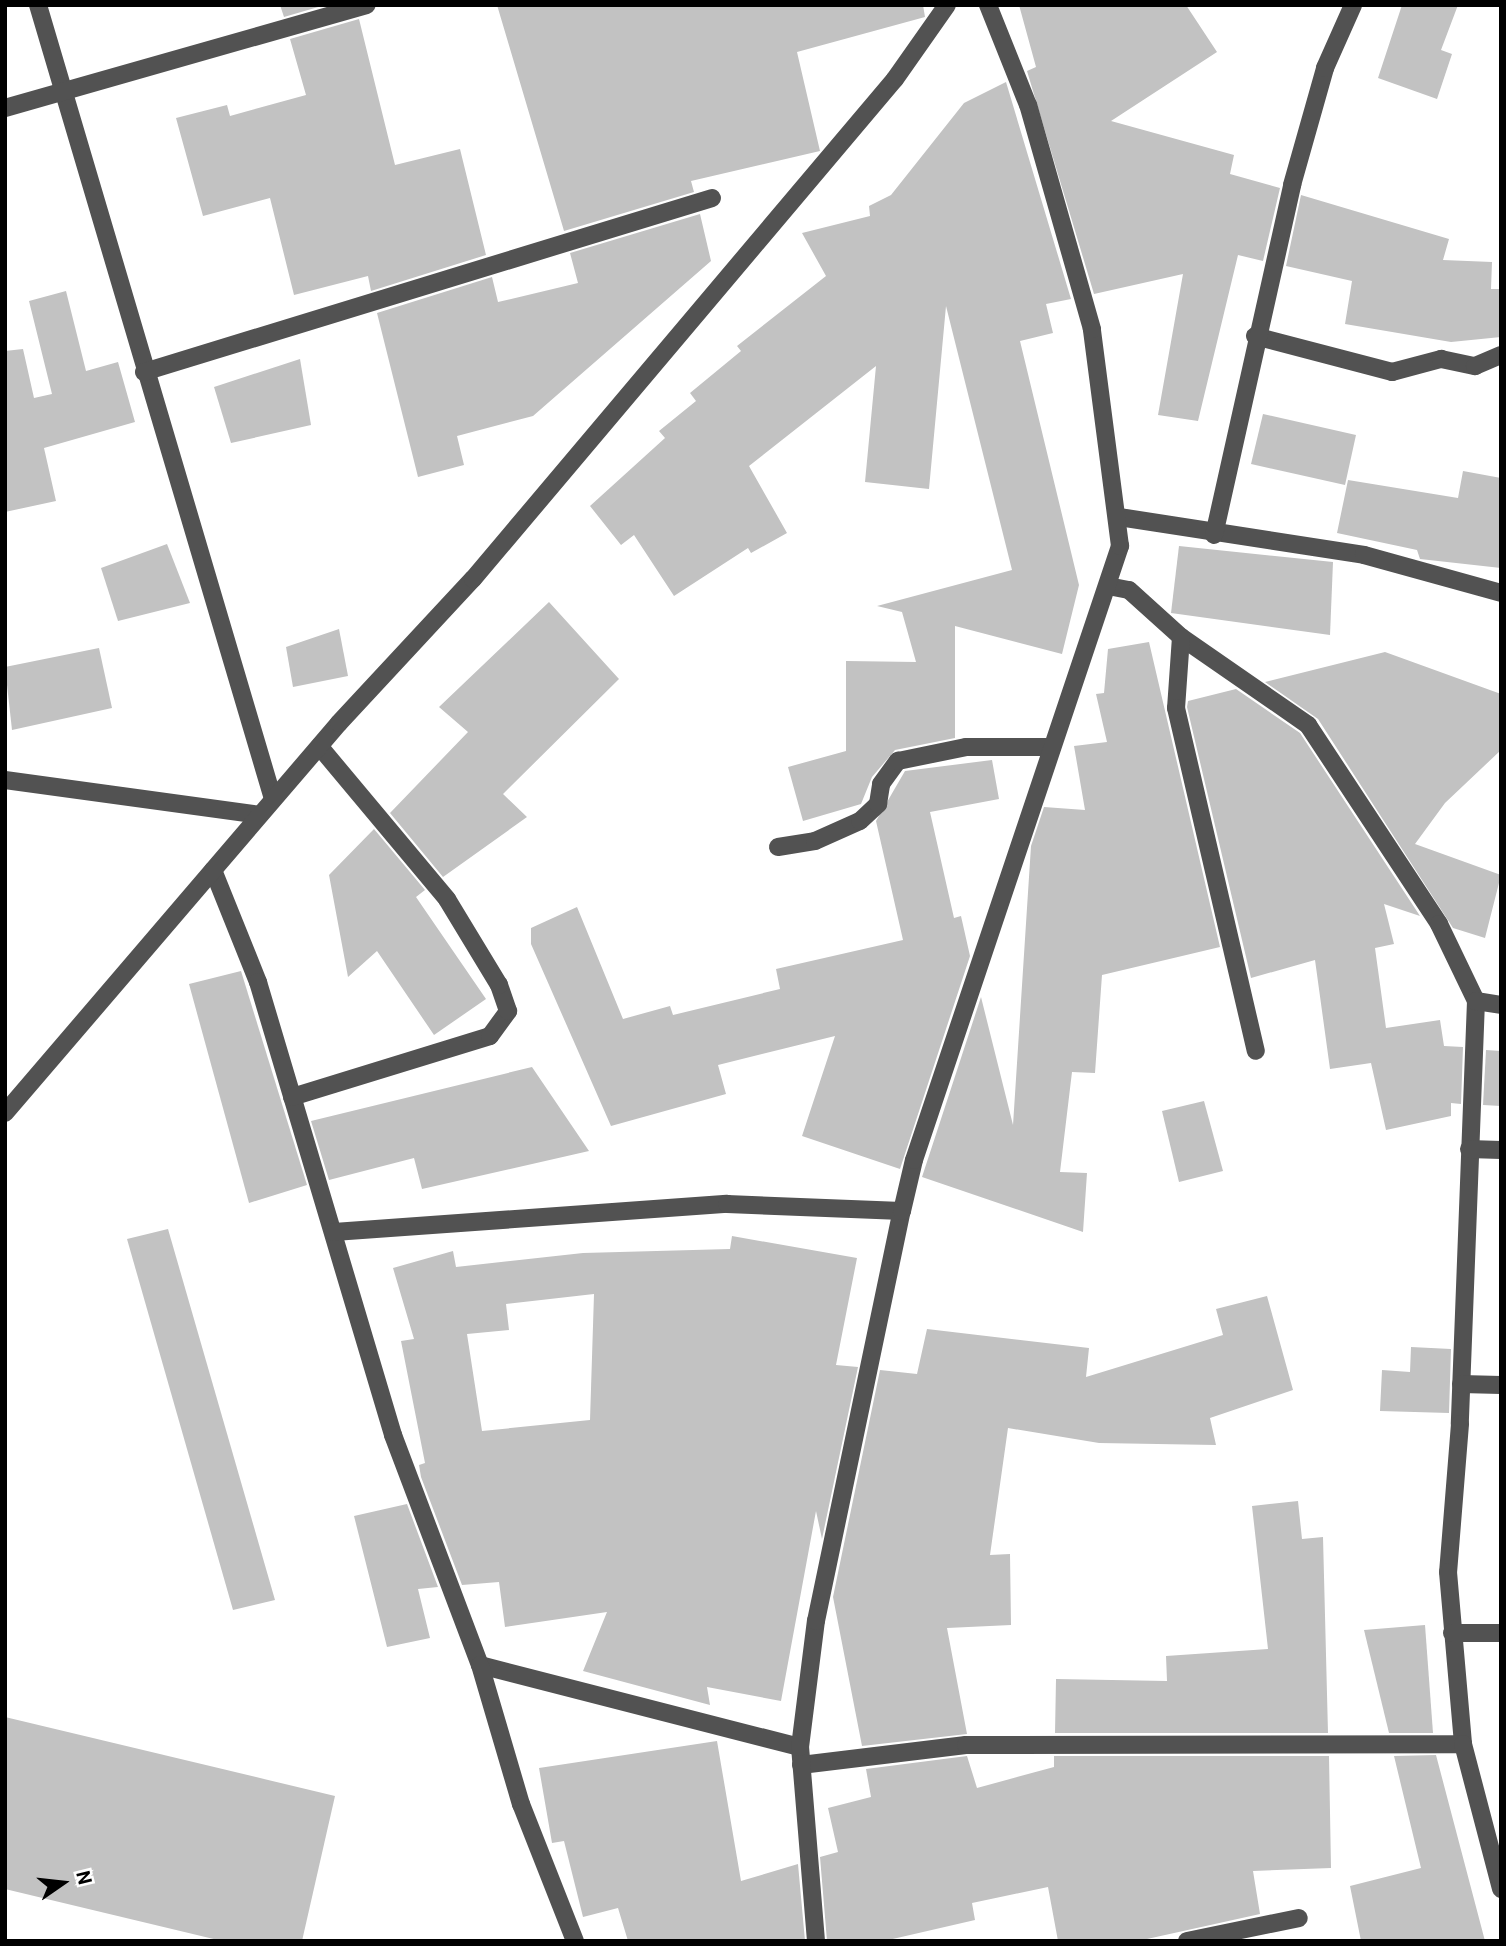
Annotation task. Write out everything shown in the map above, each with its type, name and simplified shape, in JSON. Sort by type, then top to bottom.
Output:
[{"type":"street","points":[[38,5],[144,372],[273,799]]},
{"type":"street","points":[[5,108],[366,5]]},
{"type":"street","points":[[5,1113],[319,746],[627,398],[895,79],[947,5]]},
{"type":"street","points":[[816,1941],[800,1747],[816,1621],[902,1211],[914,1160],[1120,545],[1105,392],[1076,268],[1028,105],[988,5]]},
{"type":"street","points":[[1214,535],[1255,335],[1325,68],[1353,5]]},
{"type":"street","points":[[144,372],[712,198]]},
{"type":"street","points":[[1255,335],[1392,372],[1441,359],[1475,366],[1501,355]]},
{"type":"street","points":[[1119,517],[1214,535],[1364,555],[1501,593]]},
{"type":"street","points":[[1108,586],[1129,590],[1181,637],[1308,725],[1439,924],[1476,1001],[1461,1384],[1448,1572],[1464,1744],[1501,1889]]},
{"type":"street","points":[[1181,637],[1176,708],[1256,1051]]},
{"type":"street","points":[[292,1097],[490,1036],[508,1011],[499,985],[447,899],[319,746]]},
{"type":"street","points":[[778,847],[815,841],[860,821],[878,804],[881,784],[898,761],[966,747],[1052,747]]},
{"type":"street","points":[[5,780],[260,815]]},
{"type":"street","points":[[213,870],[258,982],[393,1435],[480,1665],[534,1843],[575,1941]]},
{"type":"street","points":[[1476,1001],[1501,1005]]},
{"type":"street","points":[[1469,1149],[1501,1150]]},
{"type":"street","points":[[334,1232],[727,1204],[902,1211]]},
{"type":"street","points":[[1461,1384],[1501,1385]]},
{"type":"street","points":[[1452,1633],[1501,1633]]},
{"type":"street","points":[[480,1665],[800,1747]]},
{"type":"street","points":[[801,1765],[966,1745],[1464,1744]]},
{"type":"street","points":[[1186,1941],[1299,1918]]},
{"type":"building","points":[[280,5],[325,5],[284,17]]},
{"type":"building","points":[[497,5],[923,5],[925,17],[797,52],[820,151],[691,181],[694,192],[564,231]]},
{"type":"building","points":[[1019,5],[1186,5],[1217,52],[1111,121],[1234,155],[1230,174],[1280,188],[1263,261],[1238,255],[1198,421],[1158,415],[1183,274],[1094,294],[1027,71],[1036,67]]},
{"type":"building","points":[[1402,5],[1458,5],[1441,50],[1452,54],[1437,99],[1378,78]]},
{"type":"building","points":[[359,19],[395,165],[460,149],[486,255],[371,291],[368,276],[294,295],[270,198],[203,216],[176,118],[227,105],[230,116],[306,95],[290,39]]},
{"type":"building","points":[[1006,82],[1071,299],[1046,304],[1053,333],[1020,341],[1079,585],[1062,654],[955,626],[955,738],[895,750],[872,777],[861,804],[803,821],[788,767],[846,751],[846,661],[916,662],[902,612],[877,606],[1012,570],[946,306],[929,489],[865,482],[876,366],[749,466],[787,533],[751,553],[748,548],[674,596],[634,535],[621,545],[590,506],[665,438],[659,431],[696,401],[690,393],[741,351],[737,346],[826,276],[802,233],[870,216],[869,206],[891,195],[964,103]]},
{"type":"building","points":[[1301,195],[1449,239],[1443,260],[1492,262],[1491,289],[1501,289],[1501,337],[1451,342],[1345,324],[1352,281],[1286,266]]},
{"type":"building","points":[[700,214],[711,261],[533,416],[457,436],[464,465],[418,477],[377,313],[492,277],[498,302],[578,283],[570,253]]},
{"type":"building","points":[[66,291],[86,371],[118,362],[135,422],[44,448],[56,501],[5,512],[5,351],[23,349],[34,398],[52,394],[29,301]]},
{"type":"building","points":[[300,359],[311,425],[231,443],[214,387]]},
{"type":"building","points":[[1263,414],[1356,435],[1345,485],[1251,464]]},
{"type":"building","points":[[1463,471],[1501,478],[1501,568],[1420,559],[1417,550],[1337,533],[1348,480],[1458,498]]},
{"type":"building","points":[[167,544],[190,603],[118,621],[101,568]]},
{"type":"building","points":[[1179,546],[1333,562],[1330,635],[1171,613]]},
{"type":"building","points":[[549,602],[619,679],[503,794],[527,817],[443,877],[390,813],[468,732],[439,707]]},
{"type":"building","points":[[339,629],[348,676],[293,687],[286,647]]},
{"type":"building","points":[[1149,642],[1220,947],[1102,975],[1095,1073],[1072,1072],[1060,1172],[1087,1173],[1083,1232],[922,1177],[981,997],[1013,1125],[1031,846],[1044,807],[1085,810],[1074,746],[1107,742],[1096,694],[1104,693],[1108,649]]},
{"type":"building","points":[[99,648],[112,708],[12,730],[5,667]]},
{"type":"building","points":[[1385,652],[1501,694],[1501,750],[1445,803],[1415,844],[1501,875],[1485,938],[1453,928],[1318,719],[1265,682]]},
{"type":"building","points":[[1236,689],[1300,733],[1420,916],[1384,904],[1394,944],[1375,948],[1386,1028],[1440,1020],[1444,1046],[1463,1047],[1461,1104],[1451,1103],[1451,1116],[1386,1130],[1371,1063],[1330,1069],[1315,960],[1251,978],[1187,707],[1188,701]]},
{"type":"building","points":[[992,760],[999,799],[930,812],[954,918],[961,916],[970,956],[900,1169],[802,1136],[835,1036],[718,1065],[726,1094],[611,1126],[531,944],[531,928],[577,907],[623,1019],[670,1006],[673,1015],[780,989],[776,969],[903,940],[876,821],[905,771]]},
{"type":"building","points":[[374,829],[425,890],[416,897],[486,999],[434,1035],[377,951],[348,977],[329,875]]},
{"type":"building","points":[[241,971],[307,1185],[249,1203],[189,984]]},
{"type":"building","points":[[1486,1050],[1501,1051],[1501,1106],[1483,1105]]},
{"type":"building","points":[[532,1067],[589,1151],[422,1189],[414,1158],[329,1180],[311,1121]]},
{"type":"building","points":[[1204,1101],[1223,1171],[1179,1182],[1162,1111]]},
{"type":"building","points":[[168,1229],[275,1600],[233,1610],[127,1239]]},
{"type":"building","points":[[732,1236],[857,1258],[836,1365],[858,1367],[822,1539],[816,1511],[781,1701],[707,1687],[710,1705],[583,1671],[607,1612],[505,1627],[499,1582],[462,1585],[421,1477],[419,1465],[425,1463],[401,1341],[414,1339],[393,1268],[453,1251],[456,1267],[583,1253],[730,1249]],"holes":[[[594,1294],[590,1420],[482,1431],[467,1334],[509,1330],[506,1304]]]},
{"type":"building","points":[[1267,1296],[1293,1390],[1210,1418],[1216,1445],[1099,1443],[1008,1428],[990,1555],[1010,1554],[1011,1625],[947,1628],[967,1734],[862,1746],[833,1597],[880,1370],[917,1374],[927,1329],[1089,1348],[1086,1377],[1223,1335],[1216,1309]]},
{"type":"building","points":[[1411,1347],[1451,1349],[1449,1413],[1380,1411],[1382,1370],[1410,1372]]},
{"type":"building","points":[[1298,1501],[1302,1539],[1323,1537],[1328,1733],[1055,1733],[1056,1679],[1167,1681],[1166,1656],[1268,1649],[1252,1506]]},
{"type":"building","points":[[407,1504],[438,1587],[418,1589],[430,1638],[387,1647],[354,1516]]},
{"type":"building","points":[[1425,1625],[1433,1733],[1389,1733],[1364,1630]]},
{"type":"building","points":[[5,1717],[335,1796],[302,1941],[222,1941],[5,1889]]},
{"type":"building","points":[[717,1741],[741,1881],[798,1864],[805,1941],[628,1941],[618,1908],[583,1917],[564,1841],[552,1843],[539,1768]]},
{"type":"building","points":[[1436,1755],[1485,1941],[1361,1941],[1350,1886],[1421,1868],[1394,1756]]},
{"type":"building","points":[[967,1756],[977,1788],[1054,1767],[1054,1756],[1329,1756],[1331,1868],[1253,1871],[1260,1914],[1138,1941],[1058,1941],[1048,1887],[972,1903],[975,1920],[884,1941],[827,1941],[820,1857],[838,1852],[828,1808],[871,1797],[866,1769]]}]
